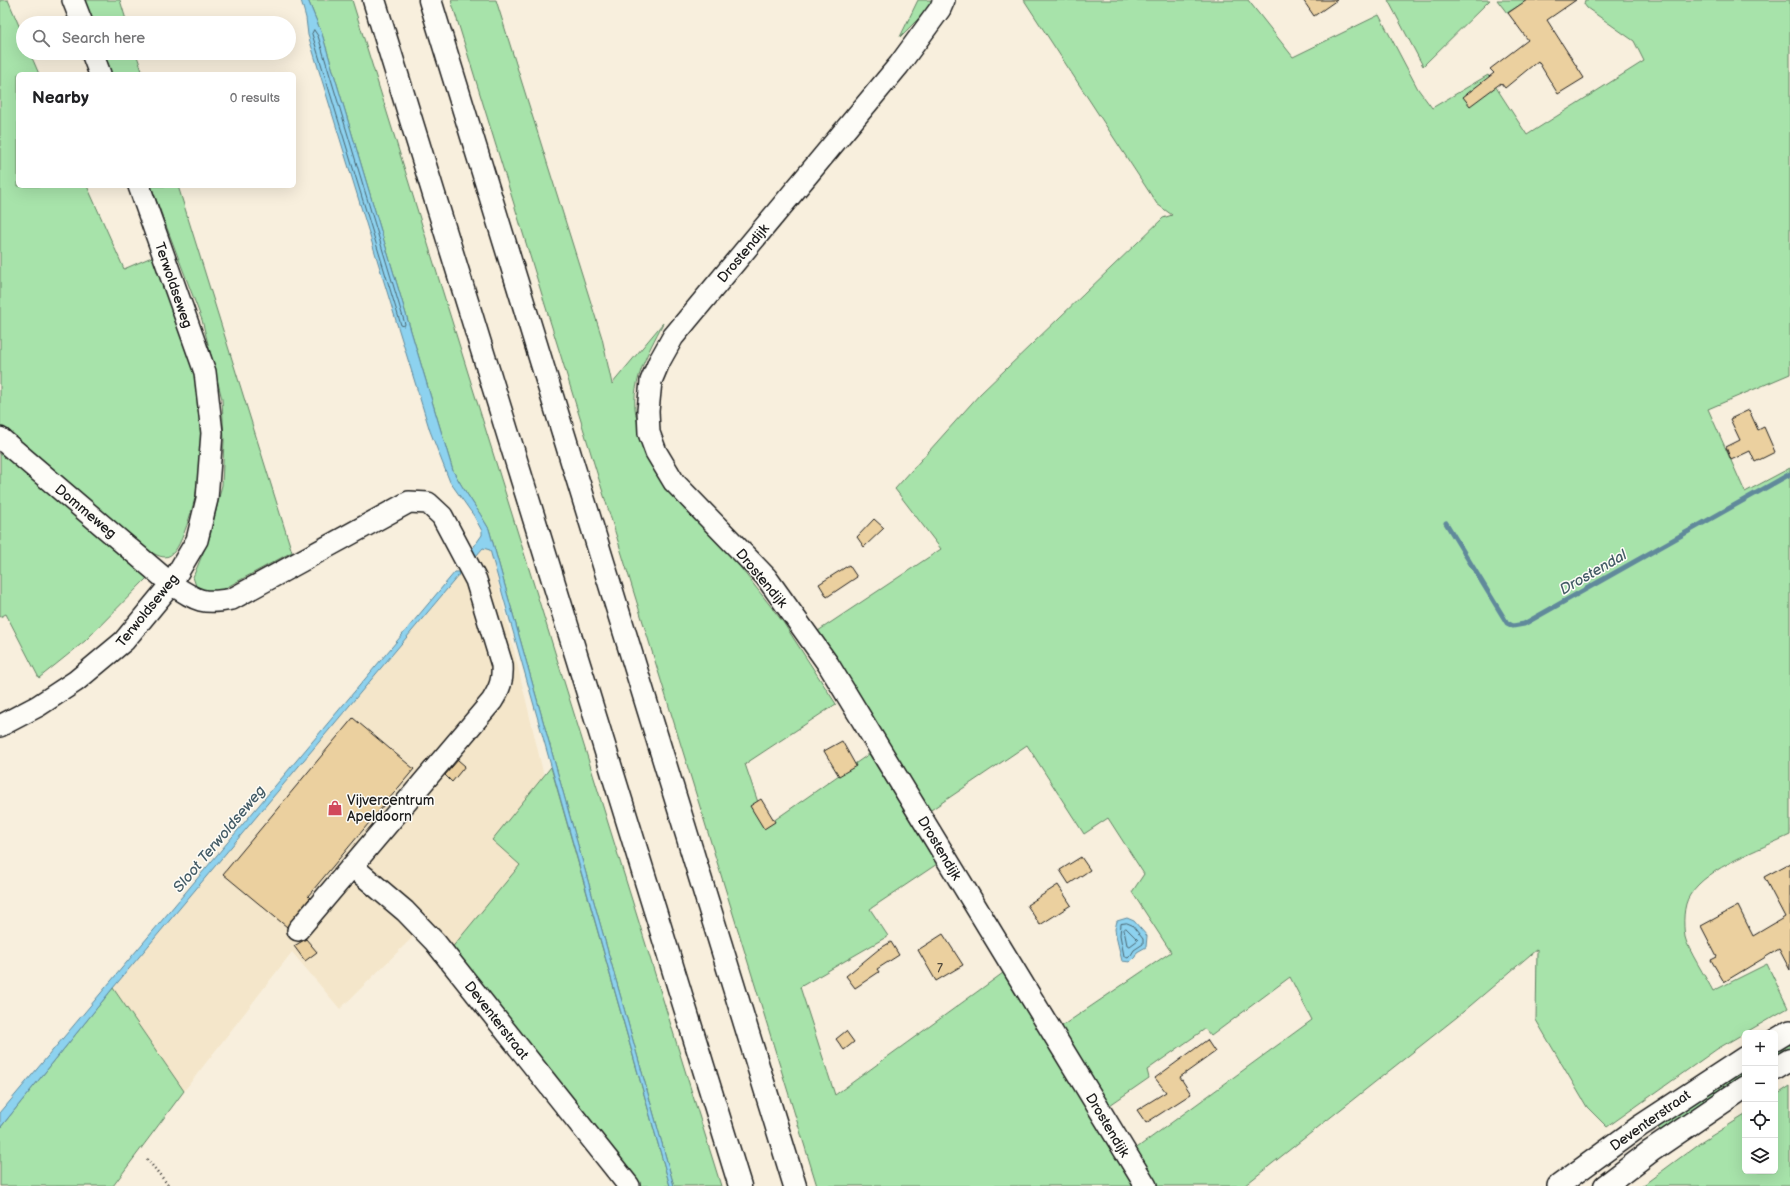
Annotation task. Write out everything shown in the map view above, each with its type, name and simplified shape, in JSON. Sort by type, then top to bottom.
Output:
[{"type":"main road","points":[[374,0],[740,1186]]},
{"type":"main road","points":[[430,0],[795,1186]]},
{"type":"main road","points":[[1778,1067],[1790,1060]]},
{"type":"main road","name":"Deventerstraat","points":[[1605,1186],[1651,1151],[1742,1089]]},
{"type":"street","points":[[74,0],[80,16]]},
{"type":"street","name":"Drostendijk","points":[[944,0],[940,9],[899,65],[673,337],[659,362],[651,381],[648,411],[649,433],[656,452],[674,482],[766,577],[828,664],[1146,1186]]},
{"type":"street","points":[[95,60],[99,72]]},
{"type":"street","name":"Terwoldseweg","points":[[0,726],[38,706],[76,681],[124,641],[171,584],[197,540],[207,499],[212,433],[205,372],[140,188]]},
{"type":"street","name":"Dommeweg","points":[[0,438],[171,584],[196,600],[215,602],[232,598],[409,502],[428,503],[442,516],[476,580],[502,665],[503,678],[500,689],[492,701],[353,867],[298,930]]},
{"type":"street","name":"Deventerstraat","points":[[353,867],[404,911],[435,942],[629,1186]]},
{"type":"street","points":[[1778,1038],[1790,1031]]},
{"type":"street","name":"Deventerstraat","points":[[1558,1186],[1640,1126],[1742,1059]]},
{"type":"path","points":[[147,1159],[169,1186]]},
{"type":"shaded area","points":[[485,547],[490,550],[544,776],[493,840],[520,865],[450,950],[427,923],[340,1009],[292,952],[184,1091],[113,988],[458,576]]},
{"type":"green space","points":[[0,0],[8,0],[16,19],[16,60],[33,60],[38,72],[16,72],[16,188],[88,188],[124,269],[154,256],[194,368],[201,407],[203,439],[202,455],[194,503],[184,533],[175,551],[166,557],[160,556],[138,544],[0,430]]},
{"type":"green space","points":[[82,0],[120,0],[125,16],[88,16]]},
{"type":"green space","points":[[308,0],[352,0],[721,1186],[674,1186],[489,529],[453,471],[322,34]]},
{"type":"green space","points":[[451,0],[496,0],[602,338],[612,384],[663,323],[641,370],[635,395],[637,420],[648,449],[783,622],[836,704],[745,764],[766,826],[869,754],[937,864],[870,909],[888,936],[800,987],[835,1095],[1003,973],[1134,1186],[817,1186]]},
{"type":"green space","points":[[918,0],[934,0],[900,37]]},
{"type":"green space","points":[[1024,0],[1248,0],[1293,57],[1379,15],[1418,89],[1432,108],[1488,75],[1527,135],[1644,61],[1634,41],[1587,8],[1584,4],[1585,0],[1790,0],[1790,374],[1708,409],[1745,492],[1790,468],[1790,835],[1721,867],[1709,876],[1698,885],[1690,895],[1686,904],[1684,921],[1684,932],[1687,942],[1693,956],[1713,991],[1767,964],[1788,1008],[1750,1030],[1742,1030],[1742,1035],[1717,1049],[1607,1127],[1587,1107],[1536,1020],[1537,949],[1457,1017],[1244,1186],[1156,1186],[1134,1150],[1312,1020],[1290,977],[1211,1036],[1205,1029],[1147,1070],[1149,1078],[1107,1107],[1059,1028],[1171,952],[1132,892],[1144,874],[1108,818],[1084,834],[1027,745],[928,812],[815,633],[941,549],[895,489],[980,394],[1163,218],[1172,215],[1157,204]]},
{"type":"green space","points":[[1388,0],[1490,0],[1423,66]]},
{"type":"green space","points":[[1497,0],[1528,0],[1507,13]]},
{"type":"green space","points":[[104,60],[138,60],[142,72],[108,72]]},
{"type":"green space","points":[[152,188],[179,188],[292,552],[218,592],[209,594],[197,589],[193,577],[210,536],[222,485],[224,441],[222,399],[202,320]]},
{"type":"green space","points":[[0,447],[144,573],[147,578],[85,641],[39,678],[6,614],[0,617]]},
{"type":"green space","points":[[551,767],[670,1186],[625,1186],[492,1031],[504,1021],[450,950],[520,865],[492,840]]},
{"type":"green space","points":[[113,988],[184,1091],[113,1186],[0,1186],[0,1128]]},
{"type":"green space","points":[[1790,1035],[1790,1049],[1778,1056],[1778,1042]]},
{"type":"green space","points":[[1742,1064],[1742,1077],[1662,1131],[1651,1125]]},
{"type":"green space","points":[[1790,1086],[1790,1186],[1642,1186],[1700,1143],[1742,1117],[1742,1174],[1778,1174],[1778,1094]]},
{"type":"water","points":[[301,0],[308,0],[322,34],[453,471],[489,529],[674,1186],[670,1186],[490,550],[483,548],[476,556],[473,557],[470,552],[482,535],[482,531],[474,516],[450,482],[430,431],[308,35],[306,18]]},
{"type":"water","points":[[455,572],[459,572],[458,576],[113,988],[0,1128],[0,1113]]},
{"type":"water","points":[[1127,918],[1134,921],[1147,936],[1146,947],[1137,952],[1135,957],[1130,962],[1122,961],[1115,929],[1117,921]]},
{"type":"building","points":[[1303,0],[1337,0],[1314,16]]},
{"type":"building","points":[[1527,0],[1576,0],[1547,20],[1584,78],[1558,94],[1538,61],[1505,88],[1501,83],[1470,106],[1463,97],[1494,73],[1490,69],[1528,40],[1508,13]]},
{"type":"building","points":[[1749,410],[1758,430],[1764,427],[1775,452],[1755,462],[1750,451],[1731,460],[1726,447],[1740,440],[1730,419]]},
{"type":"building","points":[[874,519],[884,528],[864,547],[857,537]]},
{"type":"building","points":[[849,565],[857,577],[827,597],[819,584]]},
{"type":"building","points":[[353,718],[414,769],[308,896],[310,898],[287,927],[223,874]]},
{"type":"building","points":[[842,741],[856,766],[839,776],[824,751]]},
{"type":"building","points":[[458,760],[465,766],[452,782],[445,775]]},
{"type":"building","points":[[761,799],[775,822],[764,829],[750,806]]},
{"type":"building","points":[[1081,857],[1090,870],[1069,884],[1060,870]]},
{"type":"building","points":[[1790,863],[1790,970],[1779,949],[1724,982],[1711,960],[1717,957],[1701,926],[1738,906],[1753,936],[1785,917],[1764,877]]},
{"type":"building","points":[[1058,885],[1071,905],[1040,925],[1027,905]]},
{"type":"building","points":[[943,934],[963,965],[936,981],[918,950]]},
{"type":"building","points":[[306,939],[317,952],[305,961],[294,946]]},
{"type":"building","points":[[891,942],[899,955],[877,969],[879,972],[855,988],[846,976],[879,949]]},
{"type":"building","points":[[846,1031],[854,1042],[844,1050],[836,1039]]},
{"type":"building","points":[[1207,1040],[1215,1052],[1180,1077],[1191,1094],[1146,1123],[1137,1110],[1166,1092],[1155,1078]]},
{"type":"waterway","name":"Drostendal","points":[[1446,523],[1507,623],[1513,626],[1524,624],[1790,474]]},
{"type":"place","name":"Vijvercentrum Apeldoorn","points":[[335,808]]},
{"type":"water label","name":"Sloot Terwoldseweg","points":[[219,839]]}]
